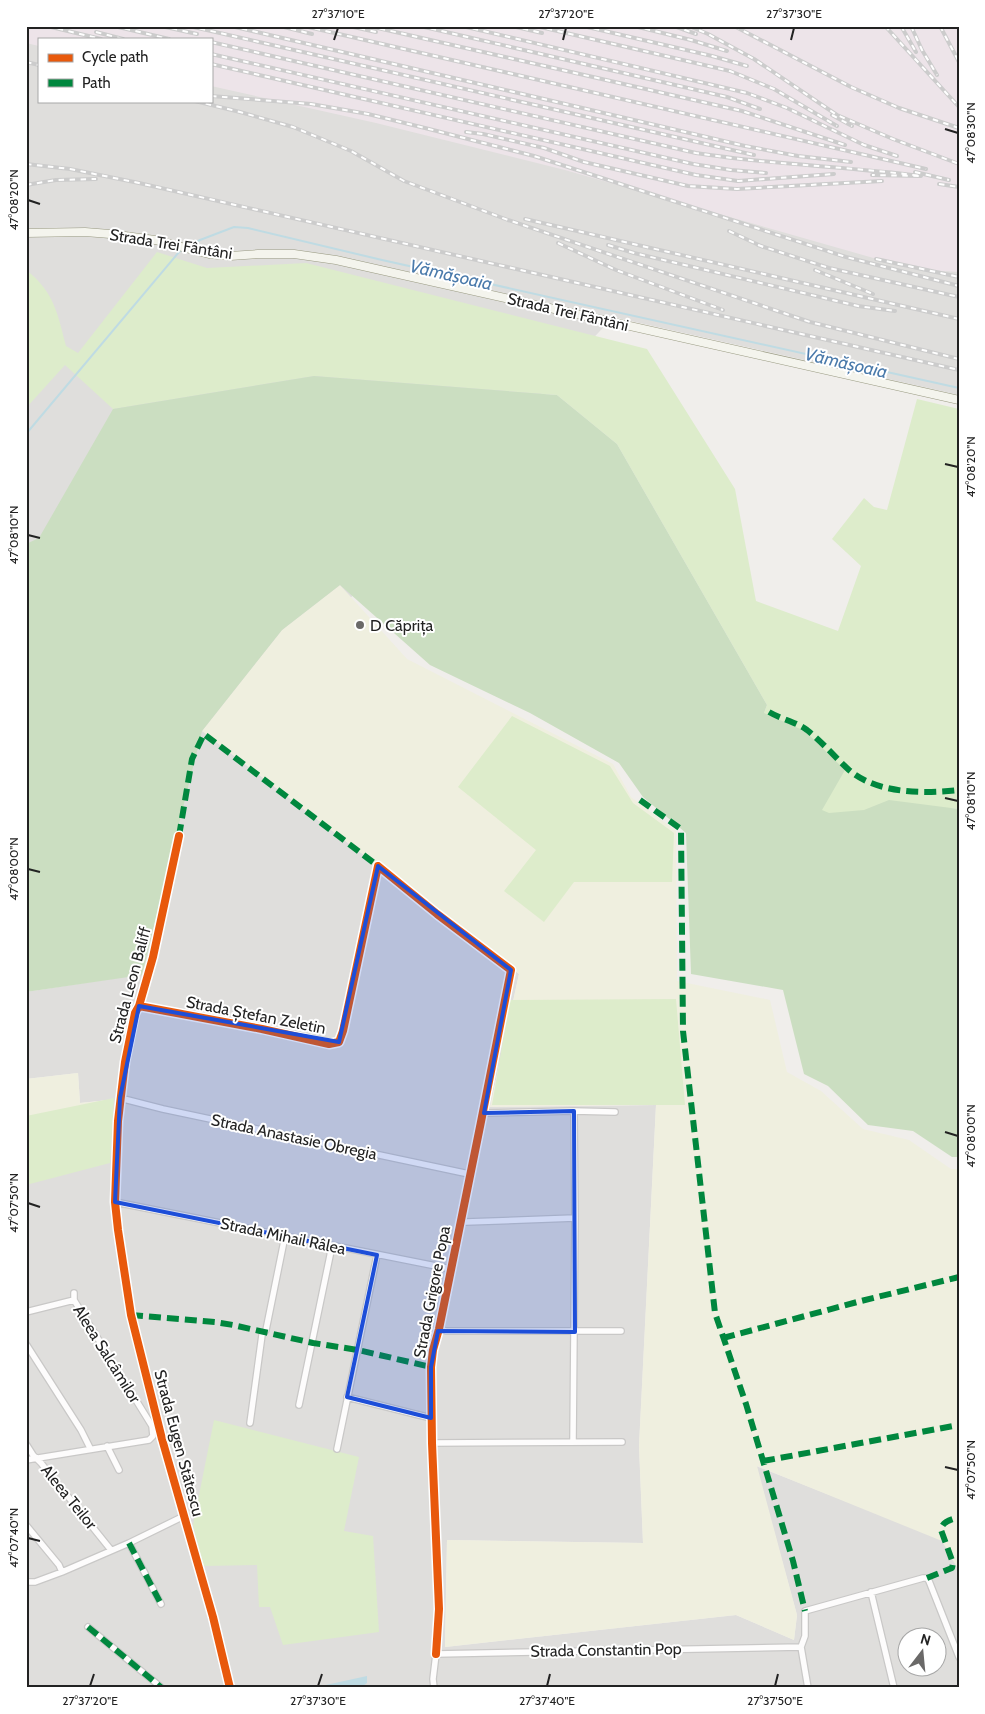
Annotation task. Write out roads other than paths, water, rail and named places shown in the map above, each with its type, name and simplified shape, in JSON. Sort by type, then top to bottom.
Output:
[{"type":"main road","name":"Strada Trei Fântâni","points":[[26,232],[110,234],[138,237],[209,254],[230,256],[286,254],[336,260],[959,400]]},
{"type":"street","name":"Strada Leon Baliff","points":[[114,1202],[120,1098],[130,1034],[153,957],[179,836]]},
{"type":"street","name":"Strada Ștefan Zeletin","points":[[139,1006],[262,1029],[329,1044],[339,1042],[343,1031],[378,866],[511,970]]},
{"type":"street","name":"Strada Grigore Popa","points":[[436,1654],[439,1609],[431,1418],[431,1367],[469,1174],[484,1113],[511,970]]},
{"type":"street","name":"Strada Anastasie Obregia","points":[[120,1098],[469,1174]]},
{"type":"street","points":[[573,1442],[575,1332],[574,1111]]},
{"type":"street","points":[[484,1113],[615,1112]]},
{"type":"street","name":"Strada Mihail Râlea","points":[[114,1202],[451,1270]]},
{"type":"street","name":"Strada Eugen Stătescu","points":[[114,1202],[131,1315],[162,1439],[214,1618],[230,1688]]},
{"type":"street","points":[[461,1220],[466,1222],[575,1218]]},
{"type":"street","points":[[250,1423],[262,1335],[266,1330],[285,1236]]},
{"type":"street","points":[[299,1405],[332,1246]]},
{"type":"street","points":[[337,1449],[377,1255]]},
{"type":"street","name":"Aleea Salcâmilor","points":[[26,1312],[74,1296],[152,1426],[153,1436],[149,1440],[107,1446]]},
{"type":"street","points":[[439,1329],[446,1331],[621,1331]]},
{"type":"street","points":[[26,1344],[81,1430],[90,1448]]},
{"type":"street","points":[[347,1398],[431,1418]]},
{"type":"street","points":[[432,1443],[622,1442]]},
{"type":"street","name":"Aleea Teilor","points":[[26,1444],[111,1550]]},
{"type":"street","points":[[26,1460],[107,1446],[118,1470]]},
{"type":"street","points":[[26,1582],[35,1582],[62,1572],[184,1516]]},
{"type":"street","points":[[26,1525],[59,1565],[62,1572]]},
{"type":"street","points":[[128,1543],[161,1604]]},
{"type":"street","points":[[808,1688],[801,1647],[805,1636],[805,1611],[927,1578],[959,1657]]},
{"type":"street","points":[[871,1592],[894,1688]]},
{"type":"street","points":[[88,1627],[162,1688]]},
{"type":"street","name":"Strada Constantin Pop","points":[[436,1654],[801,1647]]},
{"type":"street","points":[[434,1688],[433,1679],[436,1654]]},
{"type":"water","points":[[367,1676],[367,1683],[360,1688],[312,1688]]},
{"type":"waterway","name":"Vămășoaia","points":[[189,246],[234,227],[248,228],[382,260],[959,388]]},
{"type":"waterway","name":"Vămășoaia","points":[[26,434],[183,249]]},
{"type":"railway","points":[[47,26],[97,38]]},
{"type":"railway","points":[[114,26],[165,38]]},
{"type":"railway","points":[[161,26],[197,34]]},
{"type":"railway","points":[[189,26],[754,155]]},
{"type":"railway","points":[[231,26],[745,146],[798,156],[851,162]]},
{"type":"railway","points":[[280,26],[312,34]]},
{"type":"railway","points":[[304,26],[926,169]]},
{"type":"railway","points":[[349,26],[376,32]]},
{"type":"railway","points":[[369,26],[742,111],[845,145]]},
{"type":"railway","points":[[420,26],[727,97],[760,109]]},
{"type":"railway","points":[[462,26],[747,93],[787,108],[864,145],[897,156]]},
{"type":"railway","points":[[512,26],[542,33]]},
{"type":"railway","points":[[536,26],[730,71],[774,89],[837,126]]},
{"type":"railway","points":[[583,26],[747,66]]},
{"type":"railway","points":[[634,26],[727,51]]},
{"type":"railway","points":[[674,26],[696,34]]},
{"type":"railway","points":[[689,26],[754,59],[837,115],[959,164]]},
{"type":"railway","points":[[734,26],[851,87],[899,108],[959,128]]},
{"type":"railway","points":[[885,26],[959,107]]},
{"type":"railway","points":[[901,26],[916,52]]},
{"type":"railway","points":[[911,26],[922,50],[937,75]]},
{"type":"railway","points":[[940,26],[959,62]]},
{"type":"railway","points":[[96,32],[119,38]]},
{"type":"railway","points":[[212,42],[696,153],[921,176],[872,175]]},
{"type":"railway","points":[[212,54],[693,164],[766,173]]},
{"type":"railway","points":[[26,62],[38,65]]},
{"type":"railway","points":[[212,64],[696,175],[738,181],[834,174]]},
{"type":"railway","points":[[212,96],[311,104],[368,114],[429,129],[534,156],[846,257],[959,286]]},
{"type":"railway","points":[[199,102],[293,127],[351,151],[404,181],[508,220],[810,322],[959,359]]},
{"type":"railway","points":[[832,115],[852,126]]},
{"type":"railway","points":[[466,132],[544,148],[584,162],[688,186],[737,189],[882,181]]},
{"type":"railway","points":[[26,164],[70,169],[139,183],[959,370]]},
{"type":"railway","points":[[915,172],[949,180]]},
{"type":"railway","points":[[26,185],[56,180],[96,179]]},
{"type":"railway","points":[[939,184],[959,187]]},
{"type":"railway","points":[[525,219],[959,319]]},
{"type":"railway","points":[[729,231],[763,247]]},
{"type":"railway","points":[[558,243],[616,270],[723,310]]},
{"type":"railway","points":[[608,245],[634,253],[858,306],[895,311]]},
{"type":"railway","points":[[758,245],[829,268],[959,297]]},
{"type":"railway","points":[[876,259],[959,277]]},
{"type":"railway","points":[[815,270],[873,294]]},
{"type":"place","name":"D Căprița","points":[[360,625]]}]
